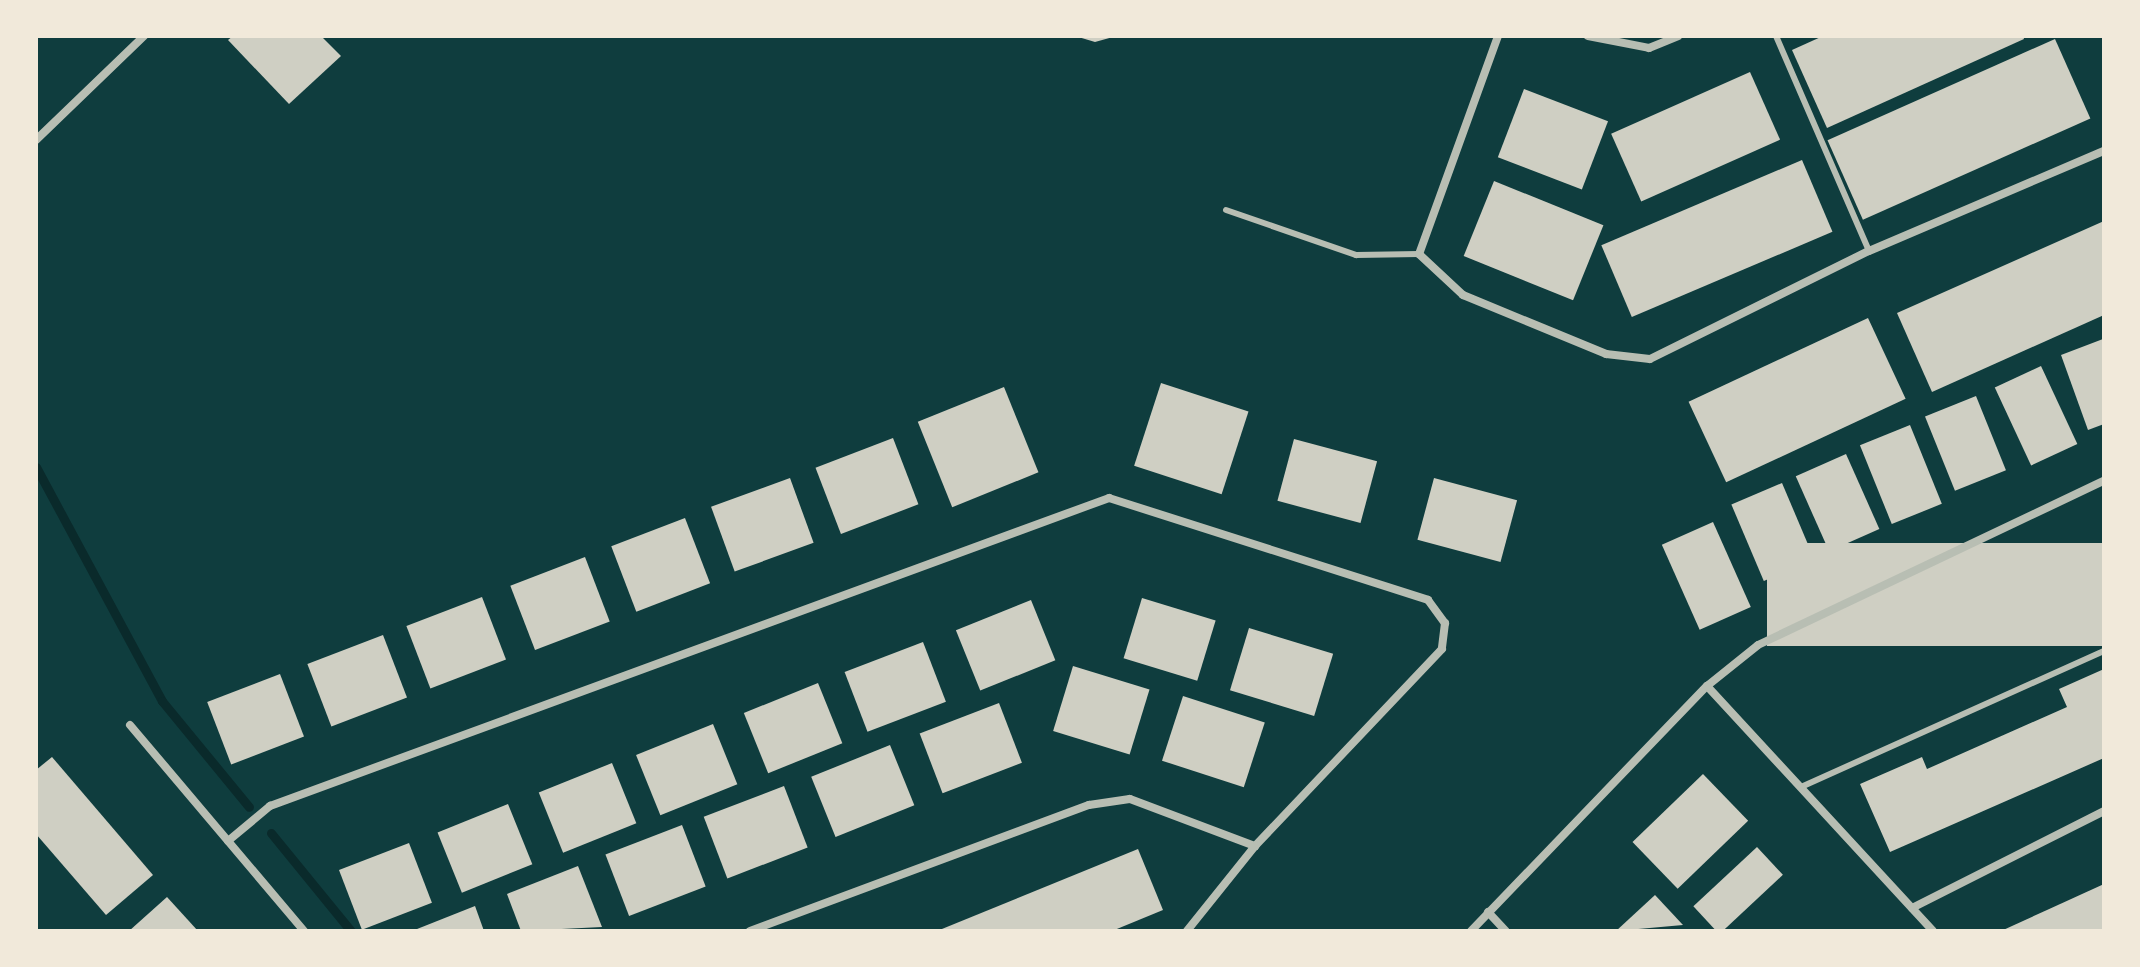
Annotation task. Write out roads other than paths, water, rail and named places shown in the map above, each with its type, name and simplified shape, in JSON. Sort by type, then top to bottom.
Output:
[{"type":"street","points":[[36,140],[144,36]]},
{"type":"street","points":[[1498,36],[1419,254],[1463,295],[1606,354],[1650,359],[1869,251],[2104,151]]},
{"type":"street","points":[[1588,36],[1649,48],[1678,36]]},
{"type":"street","points":[[1471,931],[1707,686],[1758,645],[2104,481]]},
{"type":"street","points":[[228,841],[270,806],[1084,502],[1135,505],[1428,600],[1445,623],[1442,649],[1255,846],[1187,931]]},
{"type":"street","points":[[1707,686],[1933,931]]},
{"type":"street","points":[[130,725],[304,931]]},
{"type":"street","points":[[750,931],[1089,805],[1130,799],[1255,846]]},
{"type":"street","points":[[1912,908],[2104,811]]},
{"type":"street","points":[[1488,912],[1506,931]]},
{"type":"lane","points":[[1776,36],[1869,251]]},
{"type":"lane","points":[[1226,210],[1356,255],[1419,254]]},
{"type":"lane","points":[[1801,787],[2104,651]]},
{"type":"lane","points":[[780,920],[783,931]]},
{"type":"waterway","points":[[36,467],[162,701],[249,807]]},
{"type":"waterway","points":[[271,833],[351,931]]}]
